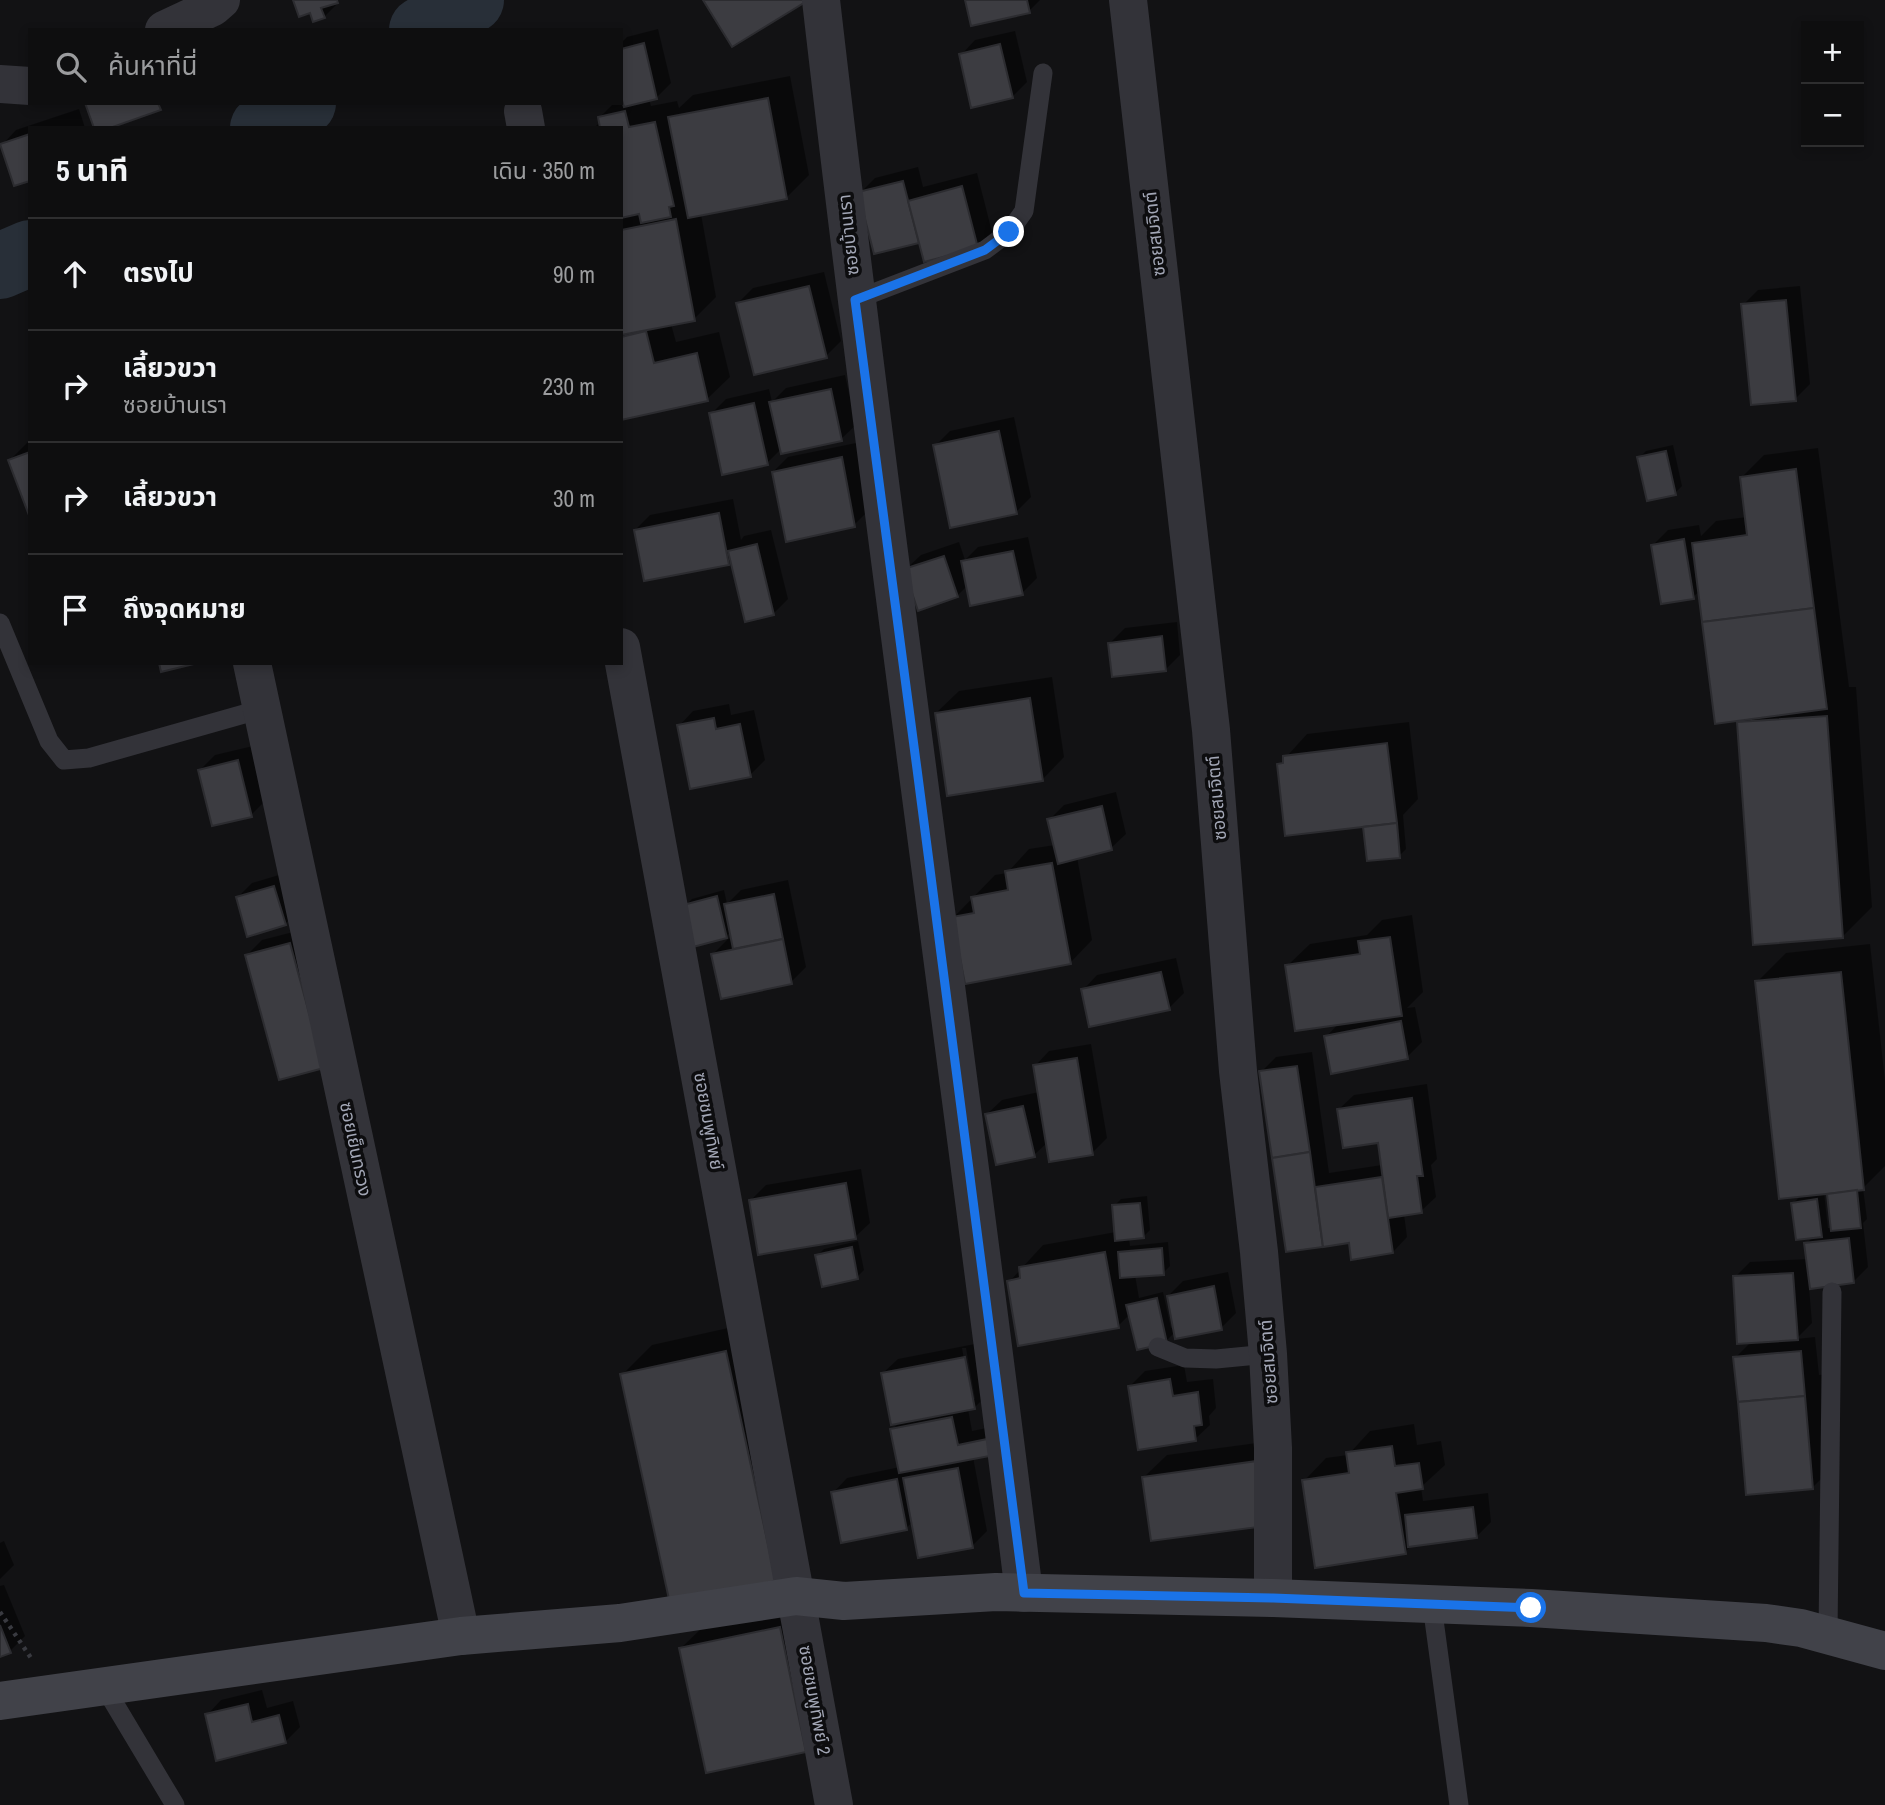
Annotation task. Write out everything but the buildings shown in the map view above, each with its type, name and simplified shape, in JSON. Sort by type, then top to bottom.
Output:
[{"type":"street","points":[[168,28],[213,7],[221,0]]},
{"type":"street","name":"ซอยบ้านเรา","points":[[821,0],[855,300],[918,786],[980,1230],[1024,1593]]},
{"type":"street","name":"ซอยสมจิตต์","points":[[1128,0],[1210,730],[1238,1070],[1268,1354],[1273,1448],[1273,1598]]},
{"type":"street","points":[[0,84],[28,86]]},
{"type":"street","name":"ซอยชมพูทิพย์","points":[[623,658],[796,1596]]},
{"type":"street","name":"ซอยเย็นทรวง","points":[[252,665],[461,1636]]},
{"type":"street","points":[[0,1701],[461,1636],[620,1623],[796,1596],[844,1601],[996,1592],[1273,1598],[1531,1608],[1766,1623],[1828,1634],[1885,1651]]},
{"type":"street","name":"ซอยชมพูทิพย์ 2","points":[[796,1596],[834,1805]]},
{"type":"lane","points":[[855,300],[985,250],[1009,232],[1024,211],[1043,73]]},
{"type":"lane","points":[[0,623],[49,741],[64,760],[89,758],[262,709]]},
{"type":"lane","points":[[1828,1634],[1832,1292]]},
{"type":"lane","points":[[1158,1347],[1185,1358],[1216,1359],[1268,1354]]},
{"type":"lane","points":[[1432,1605],[1459,1805]]},
{"type":"lane","points":[[105,1688],[175,1805]]},
{"type":"path","points":[[0,1612],[56,1694]]},
{"type":"waterway","points":[[425,28],[471,0]]},
{"type":"waterway","points":[[266,126],[300,105]]},
{"type":"waterway","points":[[0,266],[28,254]]},
{"type":"route","points":[[1009,232],[985,250],[855,300],[916,772],[980,1230],[1024,1593],[1273,1598],[1531,1608]]}]
